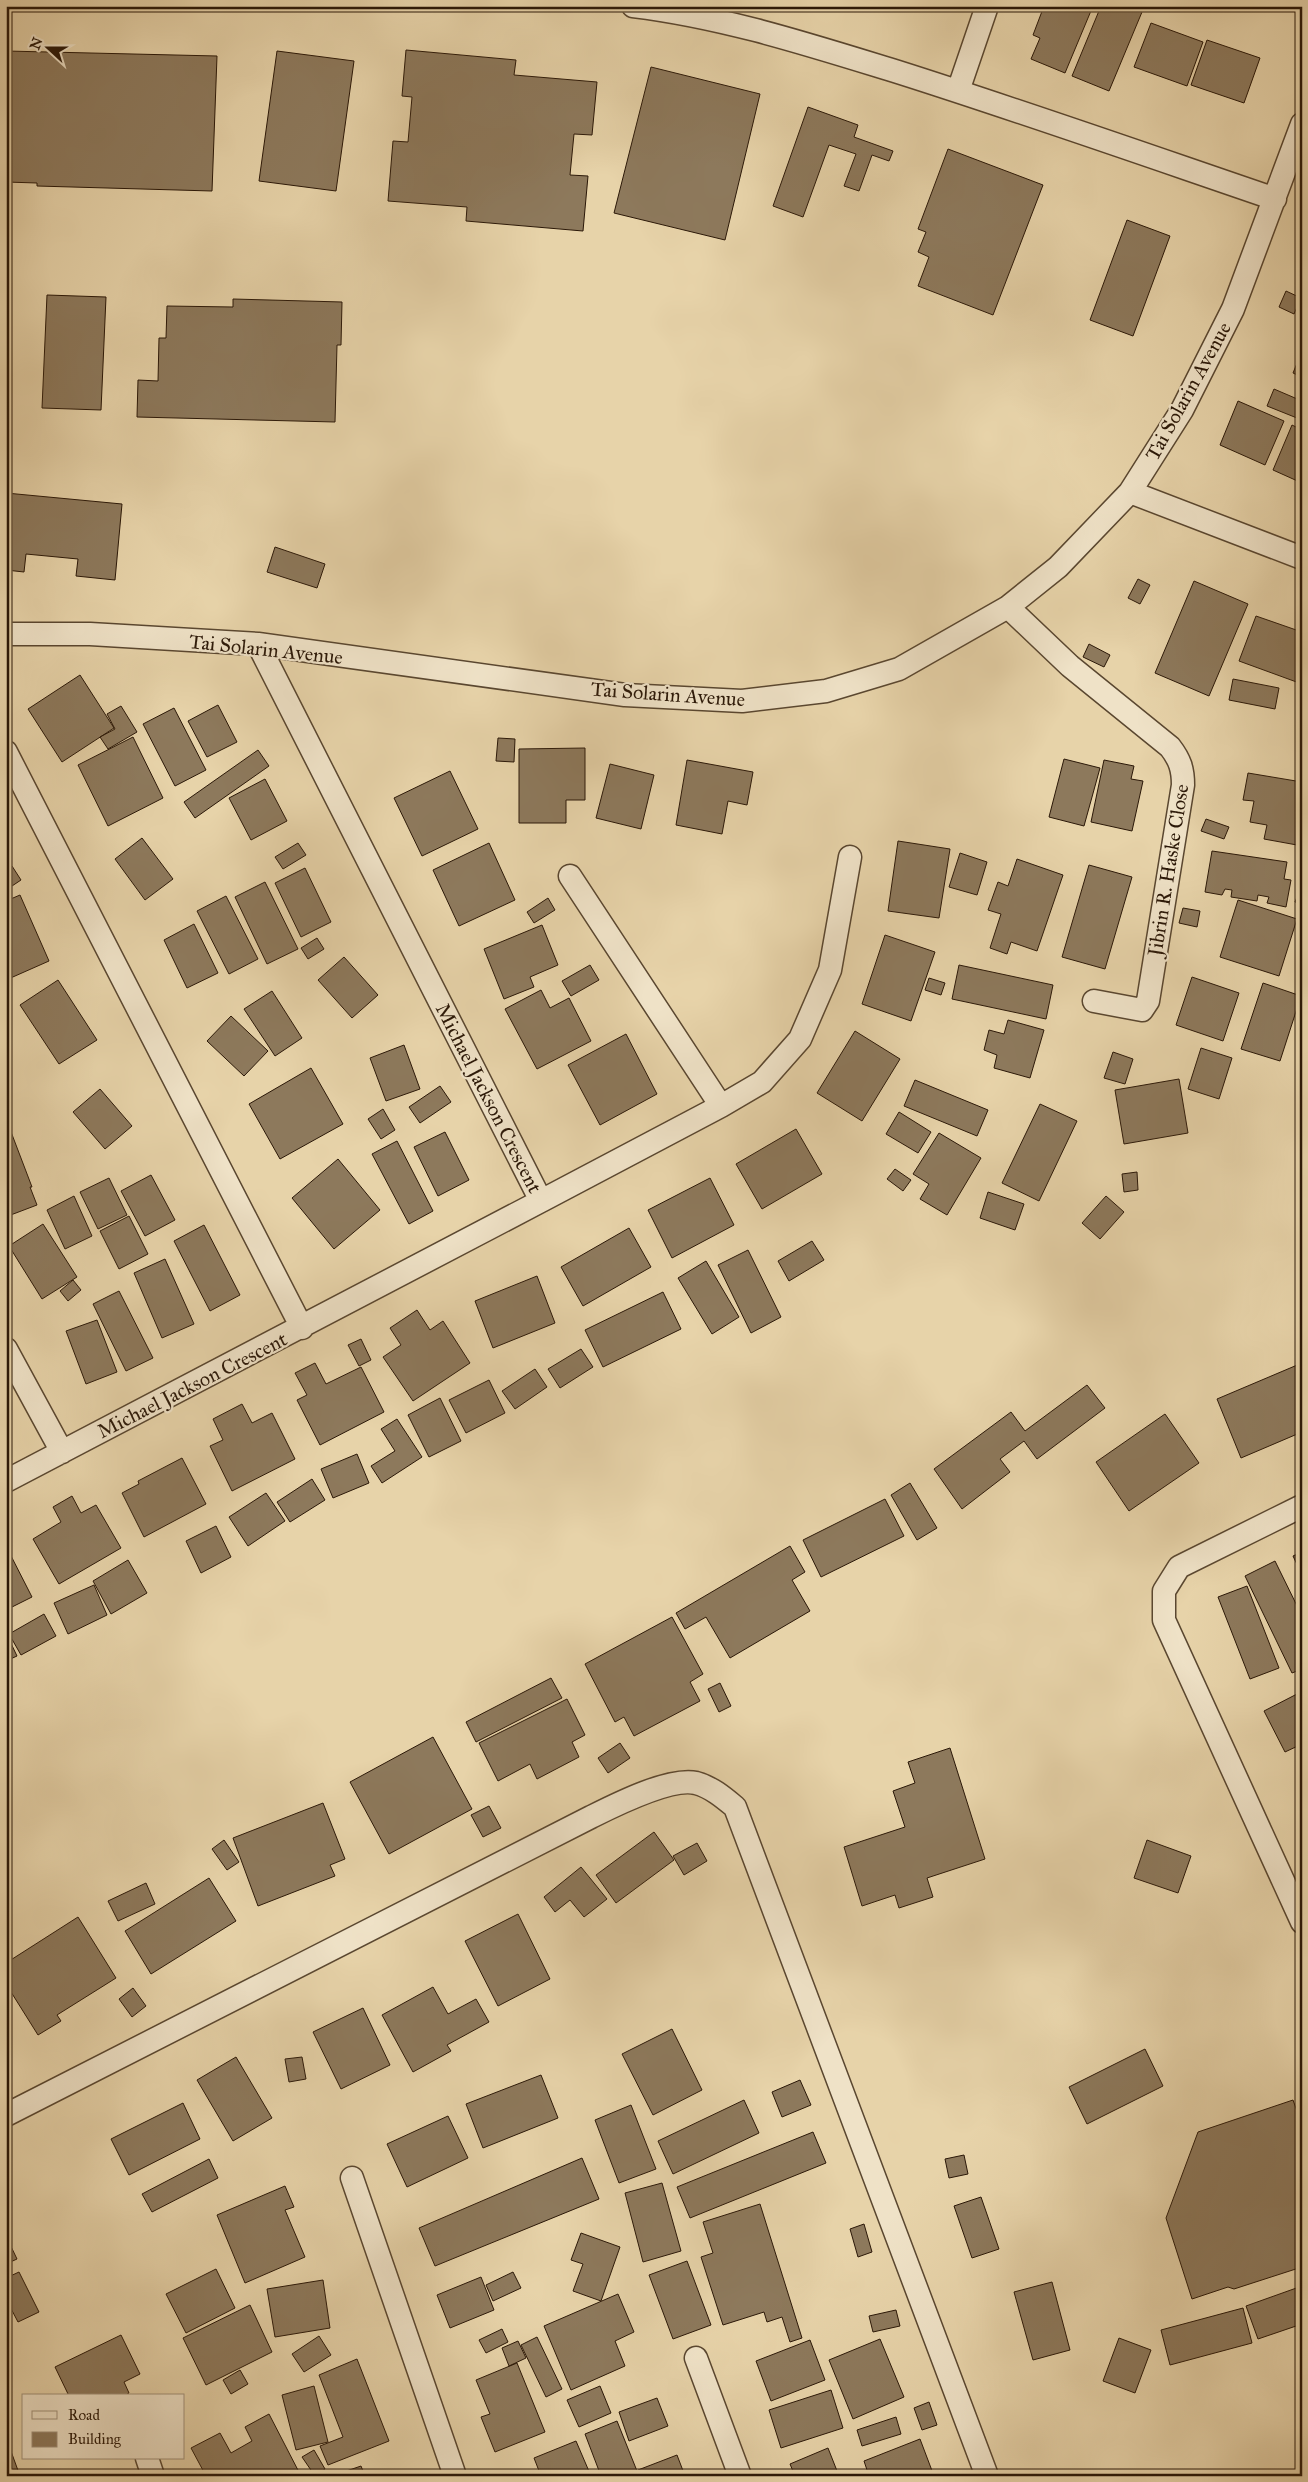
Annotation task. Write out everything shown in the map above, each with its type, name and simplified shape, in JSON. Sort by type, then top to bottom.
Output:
[{"type":"street","points":[[633,6],[664,10],[765,31],[958,91],[1275,199]]},
{"type":"street","points":[[958,91],[987,6]]},
{"type":"street","name":"Tai Solarin Avenue","points":[[6,634],[90,634],[258,644],[625,695],[742,701],[826,692],[899,669],[1008,607],[1058,567],[1130,492],[1182,410],[1233,309],[1302,124]]},
{"type":"street","points":[[1130,492],[1302,558]]},
{"type":"street","name":"Jibrin R. Haske Close","points":[[1008,607],[1070,666],[1170,747],[1179,758],[1183,771],[1183,785],[1148,1001],[1142,1010],[1094,1002]]},
{"type":"street","name":"Michael Jackson Crescent","points":[[6,1481],[302,1328],[541,1201],[258,644]]},
{"type":"street","points":[[6,752],[302,1328]]},
{"type":"street","points":[[541,1201],[721,1106],[762,1082],[800,1039],[830,970],[850,857]]},
{"type":"street","points":[[570,876],[721,1106]]},
{"type":"street","points":[[6,1349],[62,1452]]},
{"type":"street","points":[[1302,1506],[1179,1567],[1164,1591],[1164,1620],[1302,1922]]},
{"type":"street","points":[[6,2115],[599,1813],[631,1798],[666,1786],[695,1783],[719,1794],[735,1807],[987,2476]]},
{"type":"street","points":[[352,2178],[455,2476]]},
{"type":"street","points":[[696,2358],[740,2476]]},
{"type":"street","points":[[148,2460],[153,2476]]},
{"type":"building","points":[[1044,6],[1093,6],[1065,73],[1031,59],[1040,38],[1033,35]]},
{"type":"building","points":[[1101,6],[1128,6],[1142,12],[1109,91],[1072,76]]},
{"type":"building","points":[[1151,23],[1203,42],[1187,86],[1134,67]]},
{"type":"building","points":[[1207,40],[1260,58],[1244,103],[1191,85]]},
{"type":"building","points":[[406,50],[516,60],[514,75],[597,82],[592,135],[574,134],[570,175],[588,176],[583,231],[466,221],[467,207],[388,201],[393,141],[408,142],[412,97],[402,96]]},
{"type":"building","points":[[6,51],[217,56],[212,191],[37,186],[37,183],[6,182]]},
{"type":"building","points":[[277,51],[354,61],[336,191],[259,181]]},
{"type":"building","points":[[651,67],[760,94],[725,240],[614,213]]},
{"type":"building","points":[[808,107],[858,125],[854,137],[893,151],[889,161],[872,155],[859,191],[844,186],[856,154],[829,145],[803,217],[773,206]]},
{"type":"building","points":[[948,149],[1043,185],[993,315],[918,286],[929,257],[918,252],[926,232],[918,229]]},
{"type":"building","points":[[1127,220],[1170,236],[1133,336],[1090,320]]},
{"type":"building","points":[[1286,291],[1301,298],[1294,314],[1279,307]]},
{"type":"building","points":[[47,295],[106,297],[101,410],[42,408]]},
{"type":"building","points":[[233,299],[342,302],[341,345],[337,345],[335,422],[137,417],[138,380],[158,381],[159,338],[166,338],[167,306],[233,307]]},
{"type":"building","points":[[1302,351],[1302,377],[1293,373]]},
{"type":"building","points":[[1274,389],[1302,401],[1302,420],[1267,406]]},
{"type":"building","points":[[1238,401],[1284,421],[1265,465],[1220,445]]},
{"type":"building","points":[[1292,425],[1302,430],[1302,483],[1273,470]]},
{"type":"building","points":[[6,493],[122,504],[115,580],[76,576],[78,559],[26,554],[24,572],[6,570]]},
{"type":"building","points":[[275,547],[325,564],[317,588],[267,572]]},
{"type":"building","points":[[1138,579],[1150,585],[1140,604],[1128,598]]},
{"type":"building","points":[[1194,581],[1248,604],[1209,696],[1155,673]]},
{"type":"building","points":[[1256,616],[1302,632],[1302,684],[1239,661]]},
{"type":"building","points":[[1089,644],[1110,655],[1104,667],[1083,657]]},
{"type":"building","points":[[80,675],[114,728],[62,762],[28,709]]},
{"type":"building","points":[[1233,679],[1279,688],[1275,709],[1229,700]]},
{"type":"building","points":[[218,705],[237,742],[207,757],[188,721]]},
{"type":"building","points":[[121,706],[137,732],[108,749],[100,737],[115,729],[107,714]]},
{"type":"building","points":[[174,708],[206,770],[175,786],[143,724]]},
{"type":"building","points":[[133,737],[163,798],[108,826],[78,765]]},
{"type":"building","points":[[498,738],[515,739],[514,762],[496,761]]},
{"type":"building","points":[[585,748],[585,800],[566,800],[566,823],[519,823],[519,749]]},
{"type":"building","points":[[258,750],[269,766],[195,818],[184,802]]},
{"type":"building","points":[[1064,759],[1100,768],[1084,826],[1049,817]]},
{"type":"building","points":[[687,760],[753,772],[747,805],[728,801],[722,834],[676,825]]},
{"type":"building","points":[[1104,760],[1134,766],[1131,779],[1143,781],[1132,831],[1091,822]]},
{"type":"building","points":[[610,764],[654,775],[641,829],[596,818]]},
{"type":"building","points":[[450,771],[478,829],[422,856],[394,798]]},
{"type":"building","points":[[1248,773],[1302,782],[1302,820],[1297,845],[1264,839],[1267,825],[1250,822],[1254,801],[1243,800]]},
{"type":"building","points":[[265,779],[287,821],[251,840],[229,798]]},
{"type":"building","points":[[1206,819],[1229,827],[1224,839],[1201,831]]},
{"type":"building","points":[[142,838],[173,879],[145,900],[115,859]]},
{"type":"building","points":[[898,841],[950,849],[939,918],[888,911]]},
{"type":"building","points":[[298,843],[306,855],[283,869],[275,857]]},
{"type":"building","points":[[489,843],[515,900],[459,926],[433,870]]},
{"type":"building","points":[[1212,851],[1287,862],[1284,879],[1291,880],[1286,907],[1267,903],[1269,897],[1258,895],[1257,901],[1231,897],[1232,890],[1225,889],[1222,895],[1205,892]]},
{"type":"building","points":[[960,853],[987,862],[977,895],[949,887]]},
{"type":"building","points":[[1017,859],[1063,875],[1037,951],[1011,942],[1007,954],[990,948],[1001,914],[988,910],[998,882],[1008,886]]},
{"type":"building","points":[[1089,865],[1132,877],[1105,969],[1062,957]]},
{"type":"building","points":[[12,866],[21,880],[6,890],[6,870]]},
{"type":"building","points":[[305,868],[331,922],[301,937],[275,883]]},
{"type":"building","points":[[265,882],[298,949],[267,964],[235,897]]},
{"type":"building","points":[[1302,884],[1302,904],[1295,902]]},
{"type":"building","points":[[20,895],[49,961],[6,980],[6,901]]},
{"type":"building","points":[[226,896],[258,959],[229,974],[197,911]]},
{"type":"building","points":[[548,898],[555,910],[534,923],[527,912]]},
{"type":"building","points":[[1238,900],[1297,919],[1279,976],[1220,957]]},
{"type":"building","points":[[1183,908],[1200,911],[1197,927],[1179,923]]},
{"type":"building","points":[[194,924],[218,973],[187,988],[164,940]]},
{"type":"building","points":[[542,925],[558,965],[530,977],[534,987],[504,999],[484,949]]},
{"type":"building","points":[[885,935],[935,952],[911,1021],[862,1004]]},
{"type":"building","points":[[317,938],[324,949],[308,959],[301,948]]},
{"type":"building","points":[[344,957],[378,995],[352,1018],[318,980]]},
{"type":"building","points":[[590,965],[599,980],[571,996],[562,981]]},
{"type":"building","points":[[959,965],[1053,985],[1046,1019],[952,999]]},
{"type":"building","points":[[1192,977],[1239,993],[1223,1041],[1176,1025]]},
{"type":"building","points":[[929,978],[945,983],[941,995],[925,990]]},
{"type":"building","points":[[58,980],[97,1040],[59,1064],[20,1005]]},
{"type":"building","points":[[1263,983],[1301,996],[1280,1061],[1241,1049]]},
{"type":"building","points":[[541,990],[550,1008],[569,998],[591,1041],[537,1069],[505,1009]]},
{"type":"building","points":[[272,991],[302,1038],[275,1056],[244,1009]]},
{"type":"building","points":[[231,1016],[268,1051],[244,1076],[207,1041]]},
{"type":"building","points":[[1008,1020],[1044,1030],[1030,1078],[994,1068],[997,1055],[984,1050],[989,1030],[1004,1034]]},
{"type":"building","points":[[855,1031],[900,1059],[862,1121],[817,1093]]},
{"type":"building","points":[[626,1034],[657,1094],[600,1125],[568,1065]]},
{"type":"building","points":[[404,1045],[420,1089],[386,1101],[370,1058]]},
{"type":"building","points":[[1201,1048],[1232,1058],[1219,1099],[1188,1089]]},
{"type":"building","points":[[1113,1052],[1133,1059],[1125,1084],[1104,1078]]},
{"type":"building","points":[[311,1068],[343,1124],[280,1159],[249,1104]]},
{"type":"building","points":[[1179,1079],[1188,1133],[1124,1144],[1115,1090]]},
{"type":"building","points":[[915,1080],[988,1110],[977,1136],[904,1106]]},
{"type":"building","points":[[440,1086],[451,1102],[420,1123],[409,1107]]},
{"type":"building","points":[[100,1089],[132,1126],[105,1149],[73,1112]]},
{"type":"building","points":[[1040,1104],[1077,1121],[1039,1201],[1002,1183]]},
{"type":"building","points":[[383,1109],[395,1130],[381,1139],[368,1119]]},
{"type":"building","points":[[899,1112],[931,1132],[918,1153],[886,1134]]},
{"type":"building","points":[[8,1124],[37,1205],[8,1216],[6,1211],[6,1125]]},
{"type":"building","points":[[796,1129],[822,1174],[762,1209],[736,1164]]},
{"type":"building","points":[[445,1132],[469,1180],[438,1196],[414,1147]]},
{"type":"building","points":[[939,1133],[981,1158],[947,1215],[920,1199],[929,1184],[913,1174]]},
{"type":"building","points":[[397,1141],[433,1211],[409,1224],[372,1154]]},
{"type":"building","points":[[338,1159],[380,1210],[334,1249],[292,1198]]},
{"type":"building","points":[[895,1169],[911,1180],[903,1191],[887,1179]]},
{"type":"building","points":[[1137,1172],[1138,1190],[1124,1192],[1122,1174]]},
{"type":"building","points":[[151,1175],[175,1220],[145,1236],[121,1191]]},
{"type":"building","points":[[109,1178],[127,1215],[98,1229],[80,1192]]},
{"type":"building","points":[[710,1178],[734,1225],[672,1258],[648,1210]]},
{"type":"building","points":[[988,1192],[1024,1204],[1015,1230],[980,1218]]},
{"type":"building","points":[[74,1196],[92,1236],[65,1249],[47,1210]]},
{"type":"building","points":[[1106,1196],[1124,1212],[1100,1239],[1082,1223]]},
{"type":"building","points":[[129,1216],[148,1254],[119,1269],[100,1231]]},
{"type":"building","points":[[43,1224],[77,1277],[42,1299],[9,1246]]},
{"type":"building","points":[[204,1225],[240,1295],[210,1311],[174,1241]]},
{"type":"building","points":[[629,1228],[651,1267],[583,1306],[561,1267]]},
{"type":"building","points":[[812,1241],[824,1260],[789,1281],[778,1261]]},
{"type":"building","points":[[748,1250],[781,1317],[751,1333],[718,1265]]},
{"type":"building","points":[[165,1259],[194,1324],[162,1338],[134,1273]]},
{"type":"building","points":[[706,1261],[739,1317],[712,1334],[678,1278]]},
{"type":"building","points":[[537,1276],[555,1323],[493,1348],[475,1301]]},
{"type":"building","points":[[73,1280],[81,1290],[68,1301],[60,1291]]},
{"type":"building","points":[[119,1291],[153,1358],[126,1371],[93,1304]]},
{"type":"building","points":[[663,1292],[681,1329],[603,1367],[585,1330]]},
{"type":"building","points":[[417,1310],[430,1330],[443,1321],[470,1363],[413,1401],[383,1357],[401,1345],[390,1328]]},
{"type":"building","points":[[97,1320],[117,1372],[86,1384],[66,1331]]},
{"type":"building","points":[[361,1339],[371,1360],[359,1366],[348,1345]]},
{"type":"building","points":[[581,1349],[593,1367],[560,1388],[548,1369]]},
{"type":"building","points":[[315,1363],[326,1384],[361,1367],[384,1412],[320,1445],[297,1400],[307,1395],[295,1373]]},
{"type":"building","points":[[1302,1363],[1302,1432],[1241,1458],[1217,1399]]},
{"type":"building","points":[[535,1369],[547,1387],[515,1409],[502,1391]]},
{"type":"building","points":[[489,1380],[505,1413],[466,1433],[449,1400]]},
{"type":"building","points":[[1087,1385],[1105,1408],[1037,1459],[1024,1441],[1000,1459],[1010,1472],[962,1509],[934,1469],[1011,1412],[1025,1431]]},
{"type":"building","points":[[440,1398],[461,1441],[429,1457],[408,1415]]},
{"type":"building","points":[[242,1404],[252,1423],[272,1413],[295,1459],[232,1491],[210,1446],[223,1440],[213,1419]]},
{"type":"building","points":[[1165,1414],[1199,1463],[1129,1511],[1096,1462]]},
{"type":"building","points":[[397,1419],[422,1457],[382,1483],[371,1466],[395,1451],[381,1429]]},
{"type":"building","points":[[357,1454],[369,1483],[333,1498],[321,1469]]},
{"type":"building","points":[[182,1458],[206,1504],[144,1537],[122,1493],[139,1484],[138,1481]]},
{"type":"building","points":[[312,1479],[325,1500],[290,1522],[277,1502]]},
{"type":"building","points":[[910,1483],[937,1528],[917,1540],[891,1495]]},
{"type":"building","points":[[266,1493],[285,1521],[248,1546],[229,1517]]},
{"type":"building","points":[[72,1496],[81,1513],[96,1505],[121,1548],[59,1584],[33,1539],[61,1522],[53,1507]]},
{"type":"building","points":[[885,1499],[904,1536],[821,1577],[803,1540]]},
{"type":"building","points":[[216,1526],[231,1557],[201,1573],[186,1541]]},
{"type":"building","points":[[790,1546],[805,1572],[792,1580],[810,1611],[730,1658],[706,1617],[685,1629],[676,1613]]},
{"type":"building","points":[[8,1550],[32,1597],[6,1610],[6,1551]]},
{"type":"building","points":[[1302,1552],[1302,1575],[1293,1556]]},
{"type":"building","points":[[128,1560],[147,1593],[111,1614],[93,1581]]},
{"type":"building","points":[[1275,1561],[1302,1616],[1302,1669],[1292,1673],[1245,1576]]},
{"type":"building","points":[[94,1585],[107,1615],[68,1634],[54,1603]]},
{"type":"building","points":[[1247,1586],[1279,1668],[1250,1679],[1218,1597]]},
{"type":"building","points":[[44,1614],[56,1636],[21,1655],[9,1634]]},
{"type":"building","points":[[672,1617],[703,1674],[690,1682],[700,1701],[634,1736],[624,1717],[615,1722],[585,1664]]},
{"type":"building","points":[[6,1636],[17,1656],[6,1661]]},
{"type":"building","points":[[551,1678],[562,1698],[476,1742],[466,1722]]},
{"type":"building","points":[[720,1683],[731,1706],[719,1712],[708,1689]]},
{"type":"building","points":[[1297,1694],[1302,1703],[1302,1744],[1285,1752],[1264,1711]]},
{"type":"building","points":[[567,1699],[585,1735],[572,1742],[579,1757],[537,1779],[530,1764],[498,1781],[479,1743]]},
{"type":"building","points":[[433,1737],[472,1809],[389,1854],[350,1782]]},
{"type":"building","points":[[620,1743],[630,1758],[608,1773],[598,1758]]},
{"type":"building","points":[[950,1748],[985,1859],[927,1878],[933,1897],[899,1908],[895,1895],[862,1906],[844,1847],[905,1827],[893,1791],[915,1783],[908,1762]]},
{"type":"building","points":[[323,1803],[345,1859],[330,1865],[335,1876],[258,1906],[233,1838]]},
{"type":"building","points":[[489,1806],[501,1828],[483,1837],[471,1815]]},
{"type":"building","points":[[654,1832],[674,1860],[616,1903],[596,1875]]},
{"type":"building","points":[[224,1840],[239,1862],[227,1870],[212,1849]]},
{"type":"building","points":[[1147,1840],[1191,1856],[1178,1893],[1134,1878]]},
{"type":"building","points":[[697,1843],[707,1861],[684,1875],[673,1856]]},
{"type":"building","points":[[581,1867],[607,1899],[584,1917],[570,1900],[555,1912],[544,1897]]},
{"type":"building","points":[[209,1878],[236,1921],[151,1974],[125,1931]]},
{"type":"building","points":[[146,1883],[155,1904],[118,1921],[108,1901]]},
{"type":"building","points":[[518,1914],[550,1979],[498,2006],[465,1941]]},
{"type":"building","points":[[78,1917],[116,1978],[57,2015],[61,2021],[38,2035],[6,1984],[6,1963]]},
{"type":"building","points":[[433,1987],[448,2014],[476,1999],[489,2022],[447,2045],[451,2051],[413,2072],[382,2015]]},
{"type":"building","points":[[133,1988],[146,2006],[132,2017],[119,1999]]},
{"type":"building","points":[[363,2008],[390,2065],[341,2089],[313,2032]]},
{"type":"building","points":[[672,2029],[702,2090],[653,2115],[622,2054]]},
{"type":"building","points":[[1145,2049],[1163,2086],[1087,2124],[1069,2087]]},
{"type":"building","points":[[236,2057],[272,2118],[233,2141],[197,2080]]},
{"type":"building","points":[[302,2057],[306,2079],[289,2082],[285,2059]]},
{"type":"building","points":[[541,2075],[558,2118],[483,2148],[466,2104]]},
{"type":"building","points":[[800,2080],[811,2105],[782,2117],[772,2092]]},
{"type":"building","points":[[744,2100],[759,2133],[673,2174],[658,2141]]},
{"type":"building","points":[[1293,2100],[1298,2114],[1302,2113],[1302,2267],[1234,2289],[1228,2287],[1192,2299],[1166,2218],[1198,2132]]},
{"type":"building","points":[[183,2103],[200,2139],[129,2175],[111,2139]]},
{"type":"building","points":[[631,2105],[656,2169],[619,2183],[595,2120]]},
{"type":"building","points":[[448,2116],[468,2158],[407,2187],[387,2144]]},
{"type":"building","points":[[813,2132],[826,2163],[690,2218],[677,2187]]},
{"type":"building","points":[[964,2155],[968,2174],[949,2178],[945,2159]]},
{"type":"building","points":[[582,2158],[599,2199],[435,2266],[419,2228]]},
{"type":"building","points":[[209,2159],[218,2178],[152,2212],[142,2194]]},
{"type":"building","points":[[662,2183],[681,2251],[643,2262],[625,2193]]},
{"type":"building","points":[[285,2186],[294,2207],[285,2210],[305,2257],[245,2283],[217,2215]]},
{"type":"building","points":[[981,2197],[999,2249],[972,2258],[954,2206]]},
{"type":"building","points":[[760,2204],[802,2338],[790,2342],[782,2317],[767,2322],[764,2312],[723,2325],[701,2257],[713,2253],[703,2222]]},
{"type":"building","points":[[864,2224],[872,2252],[858,2257],[850,2229]]},
{"type":"building","points":[[581,2233],[620,2247],[601,2301],[573,2291],[583,2264],[571,2260]]},
{"type":"building","points":[[6,2236],[17,2259],[6,2264]]},
{"type":"building","points":[[687,2261],[711,2325],[673,2339],[649,2275]]},
{"type":"building","points":[[216,2269],[235,2308],[186,2333],[166,2294]]},
{"type":"building","points":[[19,2272],[39,2312],[18,2322],[6,2299],[6,2278]]},
{"type":"building","points":[[513,2272],[521,2288],[493,2301],[486,2285]]},
{"type":"building","points":[[481,2277],[494,2310],[450,2328],[437,2295]]},
{"type":"building","points":[[323,2280],[330,2328],[275,2337],[267,2289]]},
{"type":"building","points":[[1052,2282],[1070,2350],[1033,2360],[1014,2292]]},
{"type":"building","points":[[1302,2286],[1302,2324],[1258,2339],[1246,2306]]},
{"type":"building","points":[[618,2294],[634,2332],[615,2341],[625,2366],[571,2390],[544,2326]]},
{"type":"building","points":[[250,2305],[272,2352],[206,2385],[183,2338]]},
{"type":"building","points":[[1243,2308],[1252,2343],[1170,2365],[1161,2330]]},
{"type":"building","points":[[896,2310],[900,2326],[873,2332],[869,2316]]},
{"type":"building","points":[[502,2329],[508,2342],[486,2353],[479,2340]]},
{"type":"building","points":[[121,2335],[140,2374],[124,2382],[129,2393],[127,2394],[68,2394],[55,2367]]},
{"type":"building","points":[[319,2336],[331,2355],[304,2372],[292,2354]]},
{"type":"building","points":[[537,2337],[562,2389],[546,2397],[521,2345]]},
{"type":"building","points":[[1119,2338],[1151,2350],[1135,2393],[1103,2381]]},
{"type":"building","points":[[880,2339],[904,2397],[853,2419],[829,2360]]},
{"type":"building","points":[[810,2340],[825,2380],[771,2401],[756,2361]]},
{"type":"building","points":[[518,2341],[526,2358],[509,2366],[502,2348]]},
{"type":"building","points":[[357,2359],[389,2441],[328,2465],[320,2446],[343,2437],[319,2375]]},
{"type":"building","points":[[517,2363],[545,2432],[495,2452],[481,2417],[490,2414],[476,2380]]},
{"type":"building","points":[[240,2370],[248,2384],[231,2394],[223,2380]]},
{"type":"building","points":[[314,2386],[328,2442],[296,2450],[282,2395]]},
{"type":"building","points":[[600,2386],[611,2413],[579,2427],[567,2400]]},
{"type":"building","points":[[831,2390],[843,2428],[781,2448],[769,2410]]},
{"type":"building","points":[[657,2398],[668,2426],[629,2441],[619,2412]]},
{"type":"building","points":[[929,2402],[937,2425],[922,2430],[914,2408]]},
{"type":"building","points":[[269,2414],[301,2476],[206,2476],[191,2448],[220,2433],[231,2453],[252,2441],[245,2427]]},
{"type":"building","points":[[896,2417],[901,2434],[862,2446],[857,2430]]},
{"type":"building","points":[[617,2421],[639,2476],[601,2476],[585,2434]]},
{"type":"building","points":[[920,2439],[934,2476],[869,2476],[864,2461]]},
{"type":"building","points":[[576,2441],[591,2476],[541,2476],[534,2458]]},
{"type":"building","points":[[6,2443],[8,2443],[20,2476],[6,2476]]},
{"type":"building","points":[[828,2448],[839,2476],[795,2476],[790,2464]]},
{"type":"building","points":[[314,2450],[325,2469],[315,2476],[302,2457]]},
{"type":"building","points":[[677,2455],[685,2476],[641,2476],[638,2470]]},
{"type":"building","points":[[361,2466],[365,2476],[332,2476]]}]
